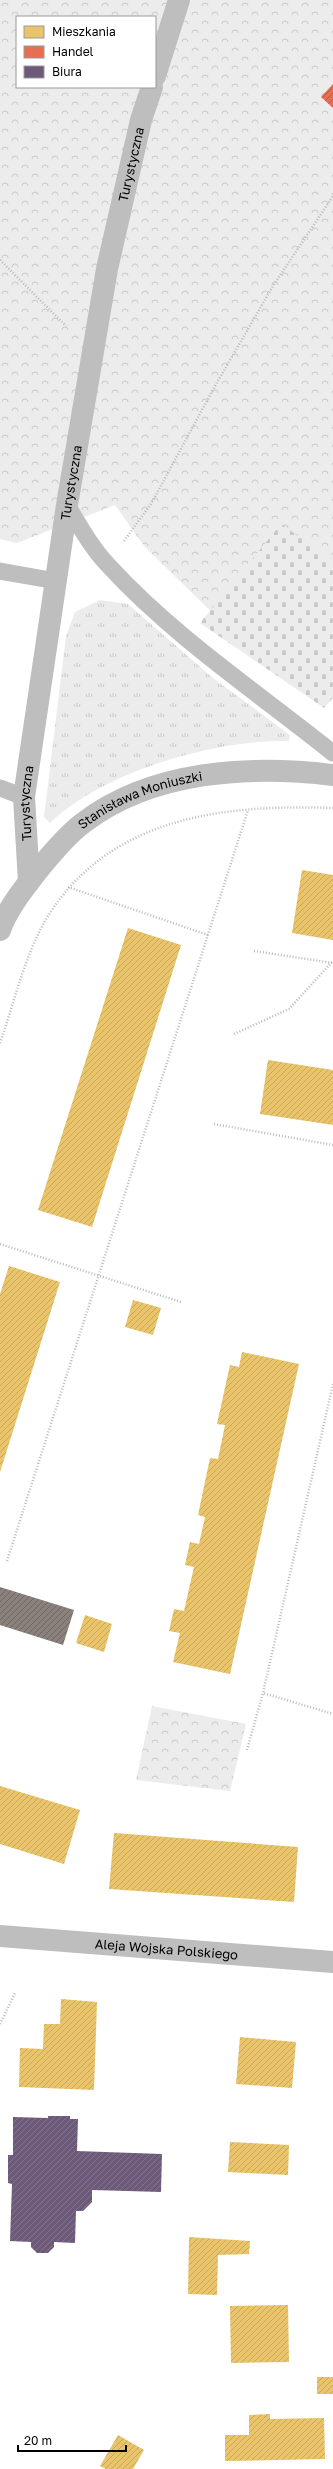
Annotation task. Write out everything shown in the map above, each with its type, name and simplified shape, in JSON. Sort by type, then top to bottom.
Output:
[{"type":"street","points":[[156,73],[179,0]]},
{"type":"street","name":"Turystyczna","points":[[29,882],[24,797],[67,505],[107,270],[141,120],[152,88]]},
{"type":"street","name":"Stanisława Moniuszki","points":[[0,930],[29,882],[52,853],[83,823],[117,802],[159,786],[196,776],[225,771],[302,771],[333,775]]},
{"type":"street","name":"Aleja Wojska Polskiego","points":[[0,1936],[333,1962]]},
{"type":"lane","points":[[67,505],[88,539],[107,564],[162,616],[223,668],[333,753]]},
{"type":"lane","points":[[0,571],[56,581]]},
{"type":"lane","points":[[0,788],[24,797]]},
{"type":"path","points":[[107,564],[151,504],[214,386],[273,286],[333,196]]},
{"type":"path","points":[[0,260],[93,353]]},
{"type":"path","points":[[0,1043],[34,946],[45,923],[68,887],[106,854],[126,841],[150,830],[210,813],[300,807],[333,808]]},
{"type":"path","points":[[7,1561],[96,1276],[248,810]]},
{"type":"path","points":[[68,887],[208,935]]},
{"type":"path","points":[[254,951],[333,963]]},
{"type":"path","points":[[234,1034],[289,1008],[333,963]]},
{"type":"path","points":[[214,1124],[333,1145]]},
{"type":"path","points":[[0,1244],[181,1302]]},
{"type":"path","points":[[247,1750],[263,1693],[333,1384]]},
{"type":"path","points":[[263,1693],[333,1714]]},
{"type":"path","points":[[0,2024],[15,1993]]},
{"type":"green space","points":[[0,0],[333,0],[333,691],[235,635],[144,546],[115,505],[17,543],[0,539]]},
{"type":"green space","points":[[281,524],[333,560],[333,698],[324,708],[200,623]]},
{"type":"green space","points":[[100,600],[128,604],[213,678],[290,735],[289,741],[260,742],[228,746],[196,752],[162,762],[130,774],[100,788],[73,804],[50,823],[44,817],[66,636],[75,612]]},
{"type":"green space","points":[[152,1706],[246,1724],[230,1791],[136,1780]]},
{"type":"building: Mieszkania","points":[[302,870],[333,875],[333,940],[292,933]]},
{"type":"building: Mieszkania","points":[[128,928],[181,945],[92,1227],[38,1210]]},
{"type":"building: Mieszkania","points":[[268,1060],[333,1070],[333,1125],[260,1114]]},
{"type":"building: Mieszkania","points":[[9,1266],[60,1282],[0,1472],[0,1294]]},
{"type":"building: Mieszkania","points":[[133,1300],[161,1308],[153,1335],[125,1327]]},
{"type":"building: Mieszkania","points":[[242,1352],[299,1364],[230,1674],[173,1662],[180,1633],[169,1631],[174,1609],[184,1611],[194,1567],[185,1565],[190,1542],[199,1544],[205,1517],[198,1515],[210,1458],[218,1459],[225,1425],[217,1424],[230,1365],[239,1367]]},
{"type":"building: Mieszkania","points":[[85,1615],[112,1624],[104,1652],[76,1643]]},
{"type":"building: Mieszkania","points":[[0,1786],[80,1810],[64,1864],[0,1844]]},
{"type":"building: Mieszkania","points":[[114,1833],[298,1847],[294,1902],[109,1889]]},
{"type":"building: Mieszkania","points":[[61,1999],[97,2002],[94,2090],[19,2087],[20,2048],[43,2049],[44,2024],[60,2024]]},
{"type":"building: Mieszkania","points":[[240,2037],[296,2042],[292,2088],[236,2084]]},
{"type":"building: Mieszkania","points":[[230,2142],[289,2145],[288,2175],[228,2172]]},
{"type":"building: Mieszkania","points":[[189,2237],[250,2241],[249,2254],[218,2255],[217,2295],[188,2294]]},
{"type":"building: Mieszkania","points":[[288,2305],[289,2362],[231,2363],[230,2306]]},
{"type":"building: Mieszkania","points":[[317,2377],[333,2377],[333,2394],[317,2394]]},
{"type":"building: Mieszkania","points":[[270,2414],[270,2419],[324,2418],[325,2459],[225,2461],[225,2435],[249,2435],[249,2415]]},
{"type":"building: Mieszkania","points":[[118,2435],[144,2450],[133,2469],[106,2469],[100,2466]]},
{"type":"building: Handel","points":[[333,84],[333,108],[321,97]]},
{"type":"building: Biura","points":[[48,2116],[70,2116],[70,2119],[78,2119],[77,2151],[162,2154],[161,2192],[92,2190],[92,2202],[83,2211],[76,2211],[75,2243],[54,2242],[54,2247],[48,2253],[37,2253],[31,2247],[31,2242],[10,2241],[12,2184],[8,2183],[8,2155],[13,2155],[13,2117],[48,2118]]},
{"type":"building: Przemysł","points":[[0,1587],[74,1610],[63,1645],[0,1625]]}]
